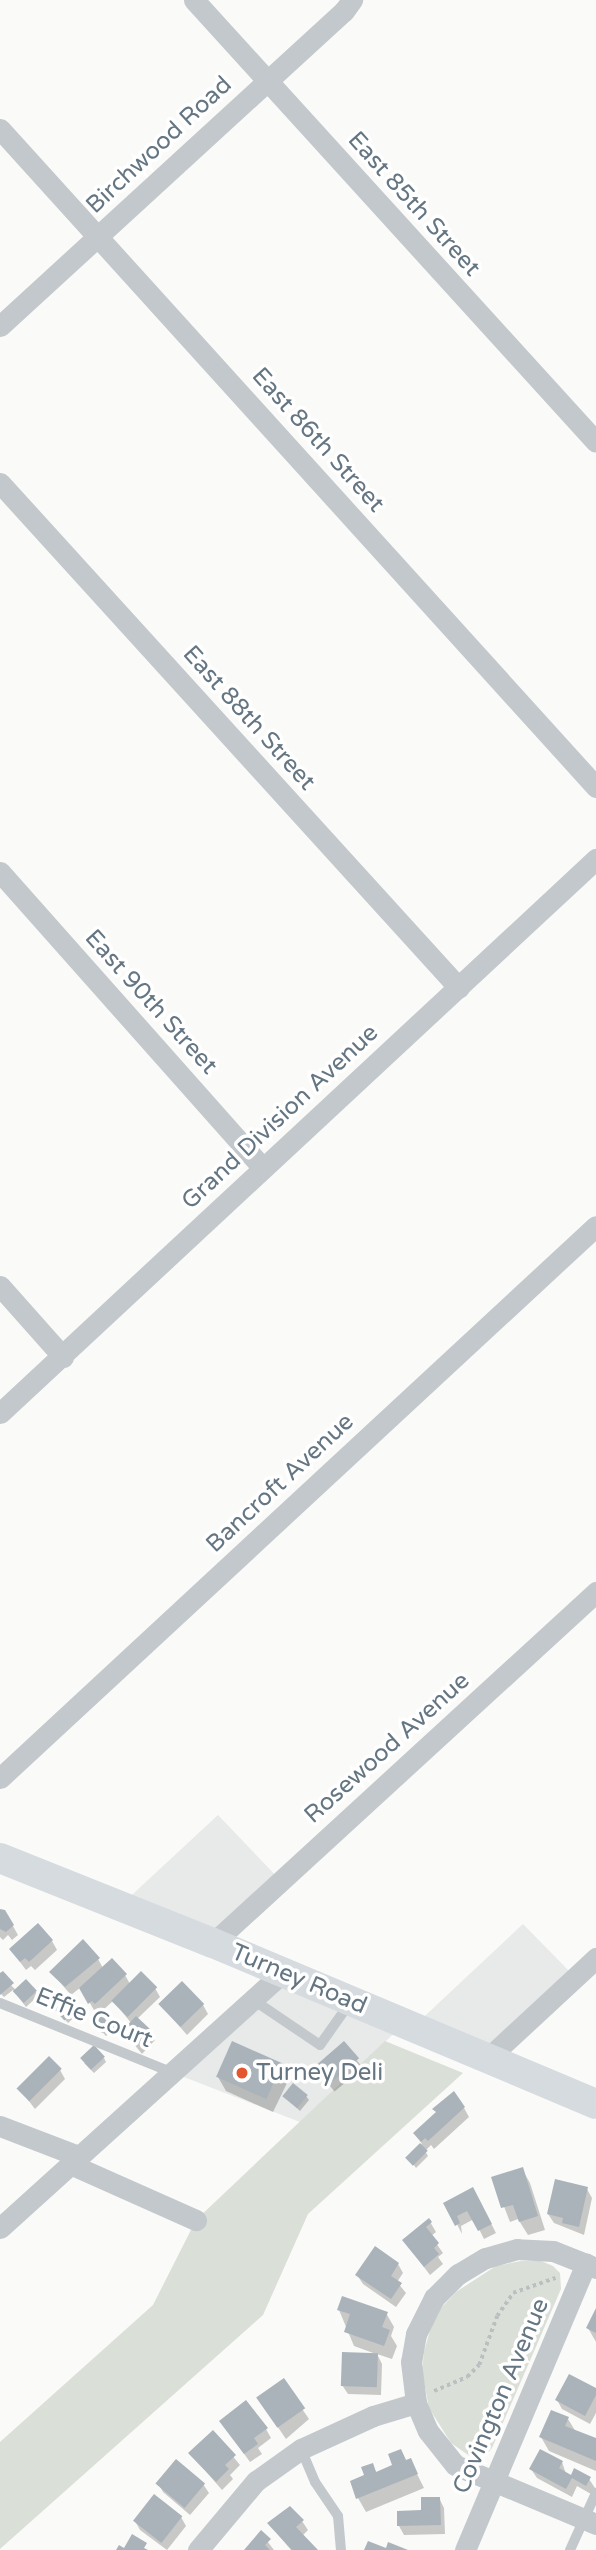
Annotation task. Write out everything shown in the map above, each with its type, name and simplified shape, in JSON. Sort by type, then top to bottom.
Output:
[{"type":"main road","name":"Turney Road","points":[[0,1858],[214,1943],[596,2104]]},
{"type":"street","name":"East 85th Street","points":[[194,0],[596,442]]},
{"type":"street","name":"Birchwood Road","points":[[0,326],[344,11],[352,0]]},
{"type":"street","name":"East 86th Street","points":[[0,129],[596,787]]},
{"type":"street","name":"East 88th Street","points":[[0,483],[459,988]]},
{"type":"street","name":"Grand Division Avenue","points":[[0,1413],[596,859]]},
{"type":"street","name":"East 90th Street","points":[[0,872],[262,1167]]},
{"type":"street","name":"Bancroft Avenue","points":[[0,1778],[596,1226]]},
{"type":"street","points":[[0,1286],[63,1357]]},
{"type":"street","name":"Rosewood Avenue","points":[[214,1943],[596,1592]]},
{"type":"street","points":[[486,2059],[596,1958]]},
{"type":"street","points":[[0,2228],[282,1973]]},
{"type":"street","points":[[0,2126],[196,2220]]},
{"type":"street","points":[[590,2522],[492,2483],[455,2465],[428,2431],[424,2398],[411,2362],[416,2334],[434,2298],[458,2274],[485,2258],[517,2249],[553,2250],[591,2266]]},
{"type":"street","name":"Covington Avenue","points":[[465,2550],[492,2483],[591,2266]]},
{"type":"street","points":[[198,2550],[256,2481],[301,2449],[373,2416],[424,2398]]},
{"type":"lane","points":[[252,1999],[320,2045],[351,2002]]},
{"type":"lane","name":"Effie Court","points":[[0,2003],[171,2072]]},
{"type":"lane","points":[[301,2449],[315,2482],[338,2516],[341,2550]]},
{"type":"lane","points":[[570,2550],[590,2522],[596,2493]]},
{"type":"path","points":[[424,2398],[459,2382],[479,2365],[497,2316],[513,2293],[555,2277]]},
{"type":"shaded area","points":[[218,1815],[281,1881],[213,1943],[120,1906]]},
{"type":"shaded area","points":[[523,1924],[575,1977],[487,2059],[412,2028]]},
{"type":"shaded area","points":[[282,1973],[404,2024],[300,2122],[171,2072]]},
{"type":"shaded area","points":[[385,2041],[463,2073],[308,2214],[263,2315],[0,2549],[0,2442],[153,2305],[196,2220]]},
{"type":"shaded area","points":[[521,2261],[541,2261],[553,2266],[560,2273],[561,2289],[492,2448],[486,2455],[471,2457],[451,2443],[429,2408],[422,2371],[424,2352],[430,2330],[442,2307],[456,2292],[496,2266]]},
{"type":"building","points":[[0,1909],[5,1910],[14,1925],[6,1932],[0,1929]]},
{"type":"building","points":[[38,1923],[53,1940],[29,1962],[25,1958],[20,1962],[9,1949]]},
{"type":"building","points":[[83,1939],[100,1958],[65,1987],[49,1972]]},
{"type":"building","points":[[112,1958],[127,1974],[95,2004],[92,2001],[88,2004],[79,1988]]},
{"type":"building","points":[[3,1971],[14,1983],[0,1995],[0,1973]]},
{"type":"building","points":[[141,1971],[157,1987],[128,2017],[111,2001]]},
{"type":"building","points":[[26,1979],[37,1991],[24,2003],[13,1991]]},
{"type":"building","points":[[182,1981],[204,2004],[180,2027],[158,2004]]},
{"type":"building","points":[[67,1998],[77,2009],[64,2021],[54,2009]]},
{"type":"building","points":[[103,2009],[116,2024],[102,2033],[90,2018]]},
{"type":"building","points":[[136,2016],[151,2030],[137,2046],[122,2031]]},
{"type":"building","points":[[232,2041],[282,2063],[266,2099],[216,2077]]},
{"type":"building","points":[[344,2041],[359,2058],[329,2085],[314,2067]]},
{"type":"building","points":[[94,2045],[105,2057],[91,2070],[80,2058]]},
{"type":"building","points":[[49,2056],[62,2069],[29,2101],[16,2089]]},
{"type":"building","points":[[293,2083],[308,2095],[297,2108],[282,2096]]},
{"type":"building","points":[[454,2091],[465,2107],[428,2141],[425,2138],[421,2142],[413,2133],[436,2112],[432,2109]]},
{"type":"building","points":[[420,2143],[428,2151],[413,2166],[405,2158]]},
{"type":"building","points":[[523,2167],[538,2216],[519,2222],[513,2205],[501,2208],[491,2177]]},
{"type":"building","points":[[555,2179],[588,2187],[579,2227],[562,2223],[563,2218],[547,2214]]},
{"type":"building","points":[[473,2187],[492,2224],[478,2231],[467,2211],[457,2216],[460,2223],[455,2226],[443,2203]]},
{"type":"building","points":[[429,2218],[432,2222],[426,2227],[439,2243],[434,2248],[439,2254],[424,2267],[402,2240]]},
{"type":"building","points":[[375,2246],[399,2263],[391,2276],[402,2283],[391,2299],[355,2275]]},
{"type":"building","points":[[342,2296],[388,2312],[382,2327],[390,2330],[384,2346],[344,2332],[350,2314],[337,2310]]},
{"type":"building","points":[[596,2308],[596,2333],[586,2328]]},
{"type":"building","points":[[342,2352],[378,2353],[377,2387],[341,2386]]},
{"type":"building","points":[[569,2374],[596,2388],[596,2395],[585,2416],[555,2400]]},
{"type":"building","points":[[284,2378],[305,2408],[277,2428],[256,2398]]},
{"type":"building","points":[[246,2400],[268,2428],[254,2438],[258,2444],[244,2454],[219,2421]]},
{"type":"building","points":[[551,2410],[569,2417],[565,2426],[596,2438],[596,2461],[539,2437]]},
{"type":"building","points":[[213,2430],[236,2455],[225,2465],[229,2469],[216,2482],[188,2453]]},
{"type":"building","points":[[401,2449],[406,2460],[411,2458],[418,2474],[356,2499],[350,2481],[364,2475],[361,2467],[373,2463],[376,2472],[392,2465],[388,2454]]},
{"type":"building","points":[[540,2449],[563,2461],[559,2468],[571,2475],[574,2468],[591,2477],[586,2486],[572,2478],[566,2489],[529,2469]]},
{"type":"building","points":[[176,2459],[205,2483],[185,2508],[155,2484]]},
{"type":"building","points":[[154,2494],[182,2516],[161,2543],[133,2521]]},
{"type":"building","points":[[421,2497],[440,2497],[441,2525],[397,2526],[397,2511],[421,2510]]},
{"type":"building","points":[[290,2506],[304,2520],[296,2527],[318,2550],[292,2550],[267,2523]]},
{"type":"building","points":[[261,2530],[271,2539],[265,2545],[270,2550],[244,2550]]},
{"type":"building","points":[[132,2534],[147,2543],[144,2548],[148,2550],[116,2550],[119,2545],[124,2548]]},
{"type":"building","points":[[368,2541],[386,2548],[388,2542],[408,2550],[364,2550]]},
{"type":"place","name":"Turney Deli","points":[[242,2073]]}]
